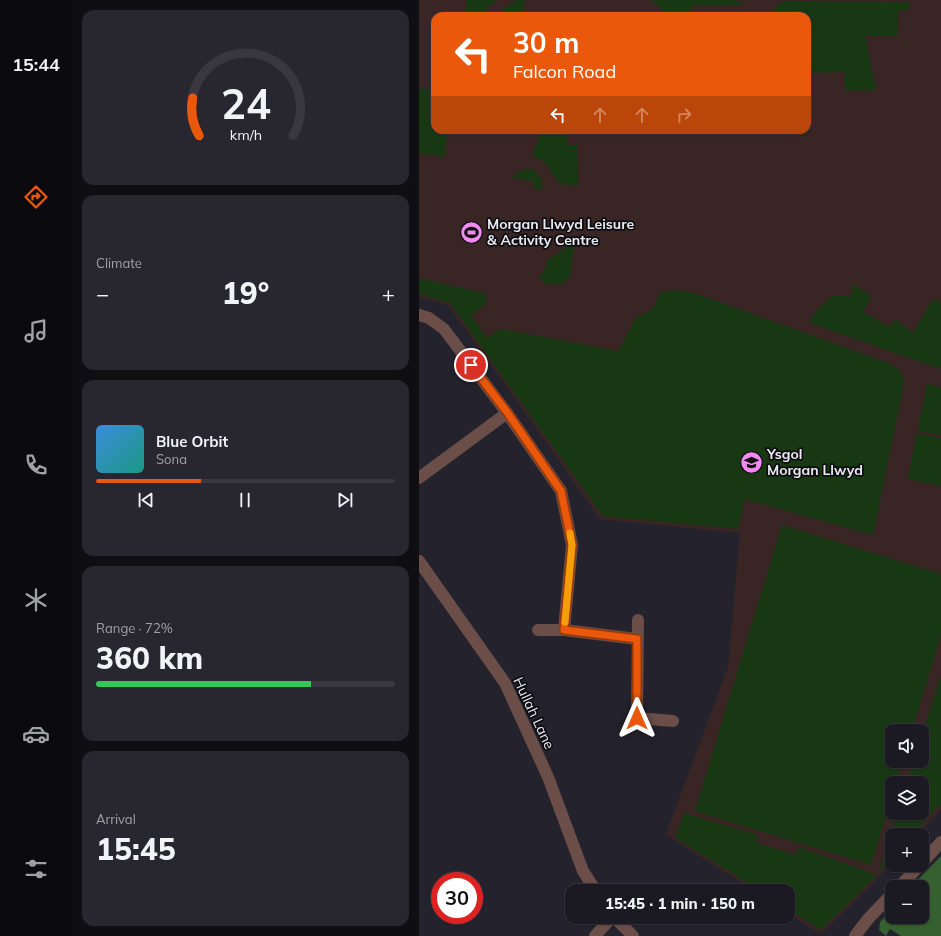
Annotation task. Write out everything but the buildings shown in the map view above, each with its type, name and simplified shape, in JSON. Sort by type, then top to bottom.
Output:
[{"type":"street","points":[[419,315],[429,318],[444,329],[507,412],[561,491],[572,545],[564,630]]},
{"type":"street","points":[[419,478],[507,412]]},
{"type":"street","name":"Hullah Lane","points":[[419,561],[505,683],[547,777],[583,871],[591,884]]},
{"type":"street","points":[[638,620],[637,718],[673,721]]},
{"type":"street","points":[[539,630],[564,630],[637,639]]},
{"type":"street","points":[[929,855],[941,842]]},
{"type":"street","points":[[906,880],[913,872]]},
{"type":"street","points":[[855,936],[868,919],[885,901]]},
{"type":"street","points":[[595,936],[606,924]]},
{"type":"street","points":[[620,924],[633,936]]},
{"type":"shaded area","name":"Ysgol Morgan Llwyd","points":[[419,0],[941,0],[941,809],[923,828],[885,828],[885,870],[821,934],[795,917],[795,884],[743,884],[666,834],[728,667],[740,533],[600,519],[448,305],[419,297]]},
{"type":"green space","points":[[466,0],[497,0],[486,12],[466,12]]},
{"type":"green space","points":[[517,0],[524,0],[524,12],[502,12],[506,7]]},
{"type":"green space","points":[[652,0],[735,0],[745,5],[691,6],[691,12],[664,12]]},
{"type":"green space","points":[[787,1],[909,2],[909,10],[898,11],[897,36],[865,36],[876,90],[845,91],[845,72],[811,73],[811,12],[773,12],[781,3]]},
{"type":"green space","points":[[431,88],[431,134],[447,134],[445,157],[419,153],[419,89]]},
{"type":"green space","points":[[540,134],[567,134],[567,145],[577,145],[578,186],[561,184],[547,165],[541,160],[532,156]]},
{"type":"green space","points":[[532,169],[541,178],[542,190],[533,188],[534,182],[511,177],[522,170]]},
{"type":"green space","points":[[575,241],[570,277],[561,284],[545,284],[539,277],[544,271],[548,260]]},
{"type":"green space","points":[[419,278],[487,294],[485,305],[471,315],[487,338],[502,329],[618,351],[637,316],[645,314],[652,309],[656,303],[658,295],[668,291],[677,290],[697,294],[893,365],[902,375],[903,388],[873,535],[745,499],[738,529],[603,516],[450,303],[419,294]]},
{"type":"green space","points":[[852,284],[872,296],[863,312],[890,327],[895,319],[913,333],[933,299],[941,303],[941,369],[810,323],[810,319],[822,305],[833,296],[852,296]]},
{"type":"green space","points":[[927,384],[941,387],[941,435],[918,431]]},
{"type":"green space","points":[[917,433],[941,438],[941,486],[908,479]]},
{"type":"green space","points":[[782,525],[941,574],[941,635],[914,724],[885,724],[885,768],[901,768],[898,776],[885,776],[885,819],[871,865],[695,811]]},
{"type":"green space","points":[[941,675],[941,803],[929,816],[929,776],[909,776],[912,768],[929,768],[929,724],[925,724]]},
{"type":"green space","points":[[684,813],[758,835],[756,843],[796,855],[799,847],[877,875],[821,930],[795,913],[795,884],[749,884],[676,838]]},
{"type":"green space","points":[[895,820],[926,820],[918,828],[892,828]]},
{"type":"green space","points":[[885,852],[885,866],[879,872]]},
{"type":"green space","points":[[941,856],[941,936],[901,936],[890,929],[886,936],[879,930],[880,922],[885,917],[885,924],[929,924],[929,880],[918,880],[926,872],[929,872],[929,868]]},
{"type":"slow traffic","points":[[565,622],[572,545],[570,533]]},
{"type":"place","name":"Morgan Llwyd Leisure & Activity Centre","points":[[471,232]]},
{"type":"place","name":"Ysgol Morgan Llwyd","points":[[751,462]]},
{"type":"route","points":[[471,365],[507,412],[561,491],[572,545],[564,630],[637,639],[637,718]]}]
